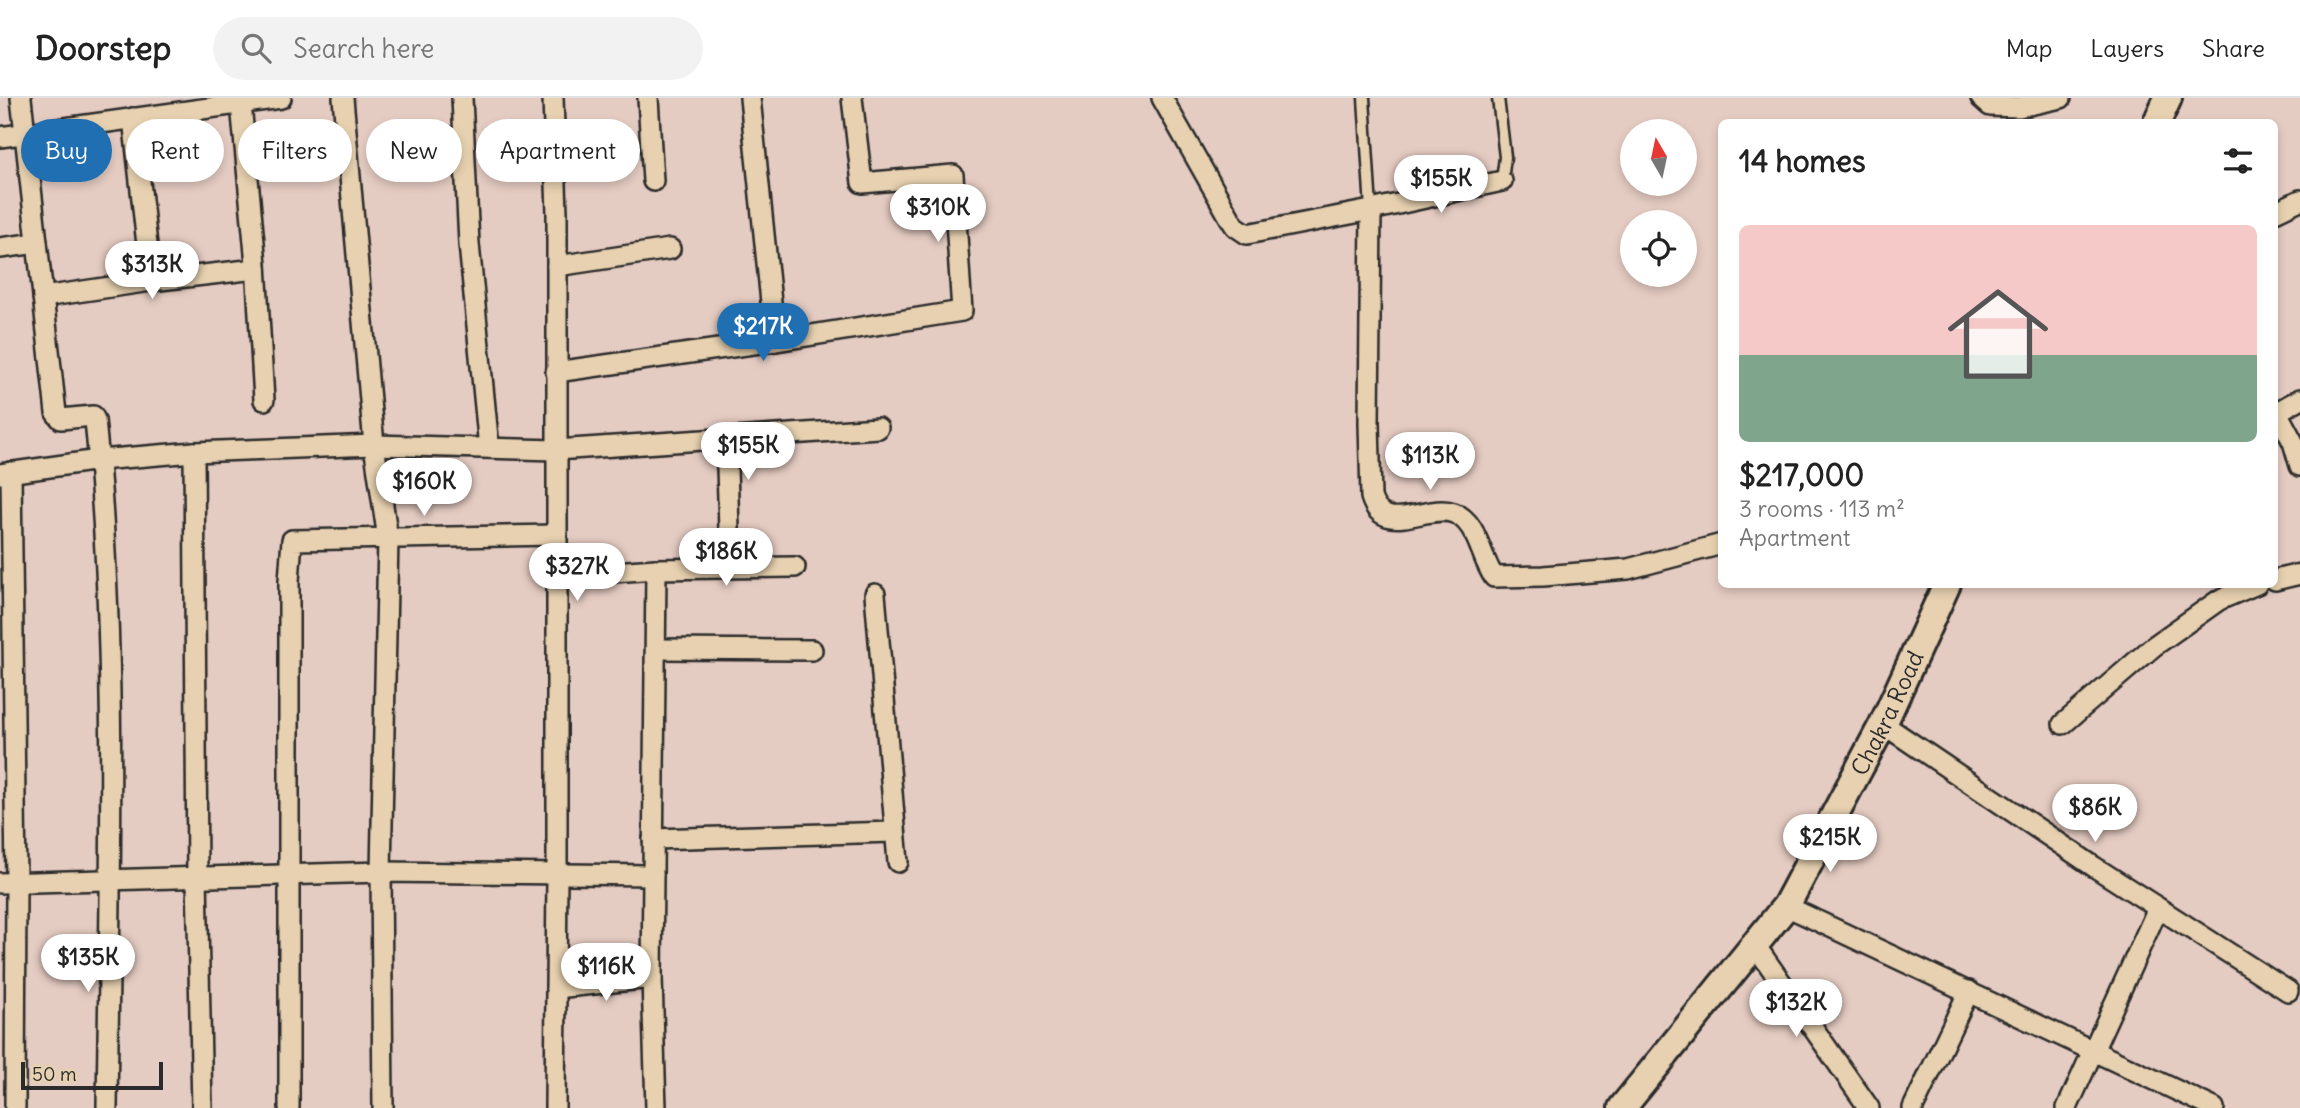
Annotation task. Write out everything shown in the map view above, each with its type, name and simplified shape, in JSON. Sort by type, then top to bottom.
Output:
[{"type":"main road","points":[[2158,119],[2168,98]]},
{"type":"main road","name":"Chakra Road","points":[[1622,1108],[1786,906],[1884,724],[1945,588]]},
{"type":"street","points":[[21,98],[23,119]]},
{"type":"street","points":[[112,121],[281,98]]},
{"type":"street","points":[[343,98],[374,445],[388,539],[382,872],[383,1108]]},
{"type":"street","points":[[462,98],[469,244],[489,448]]},
{"type":"street","points":[[552,98],[557,266],[555,1108]]},
{"type":"street","points":[[648,98],[653,181]]},
{"type":"street","points":[[750,98],[775,341]]},
{"type":"street","points":[[556,372],[962,311],[953,175],[862,183],[852,98]]},
{"type":"street","points":[[1162,98],[1230,218],[1247,234],[1371,211],[1502,181]]},
{"type":"street","points":[[1982,98],[1990,106],[2019,107],[2061,98]]},
{"type":"street","points":[[241,104],[256,269],[264,400]]},
{"type":"street","points":[[133,118],[151,281]]},
{"type":"street","points":[[0,137],[21,135]]},
{"type":"street","points":[[30,182],[56,413],[61,419],[93,416],[99,460],[108,628],[110,880],[107,1108]]},
{"type":"street","points":[[2278,211],[2300,201]]},
{"type":"street","points":[[1371,211],[1369,423],[1371,497],[1374,507],[1383,515],[1397,517],[1440,511],[1454,513],[1468,522],[1494,577],[1628,569],[1718,545]]},
{"type":"street","points":[[0,248],[37,243]]},
{"type":"street","points":[[557,266],[670,249]]},
{"type":"street","points":[[43,298],[151,281],[256,269]]},
{"type":"street","points":[[2278,412],[2300,399]]},
{"type":"street","points":[[2278,416],[2293,442],[2300,466]]},
{"type":"street","points":[[15,1108],[8,883],[6,473],[99,460],[194,452],[374,445],[556,450],[878,428]]},
{"type":"street","points":[[726,437],[729,529]]},
{"type":"street","points":[[194,452],[197,877],[202,1108]]},
{"type":"street","points":[[289,1108],[289,595],[292,540],[556,535]]},
{"type":"street","points":[[556,576],[656,569],[795,567]]},
{"type":"street","points":[[656,569],[652,978],[656,1108]]},
{"type":"street","points":[[2278,579],[2300,573]]},
{"type":"street","points":[[2063,724],[2154,646],[2219,600],[2248,588]]},
{"type":"street","points":[[876,594],[898,862]]},
{"type":"street","points":[[656,649],[811,650]]},
{"type":"street","points":[[1884,724],[2092,866],[2288,992]]},
{"type":"street","points":[[653,839],[894,832]]},
{"type":"street","points":[[8,883],[382,872],[653,875]]},
{"type":"street","points":[[1786,906],[2214,1108]]},
{"type":"street","points":[[2067,1108],[2158,908]]},
{"type":"street","points":[[1755,945],[1866,1107]]},
{"type":"street","points":[[556,988],[652,978]]},
{"type":"street","points":[[1913,1108],[1969,992]]},
{"type":"lane","points":[[1364,98],[1371,211]]},
{"type":"lane","points":[[1498,98],[1505,157],[1502,181]]}]
